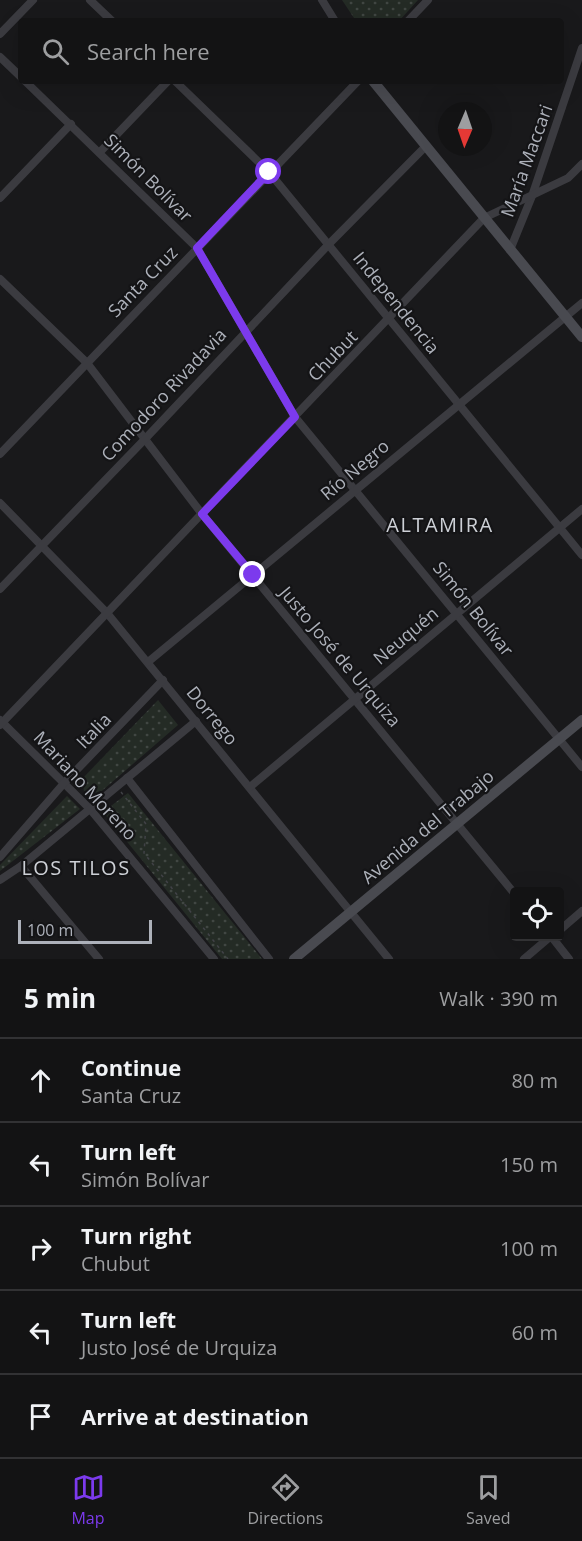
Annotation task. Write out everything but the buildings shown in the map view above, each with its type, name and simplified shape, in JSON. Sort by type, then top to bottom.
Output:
[{"type":"main road","points":[[375,84],[582,337]]},
{"type":"main road","name":"Avenida del Trabajo","points":[[294,959],[582,720]]},
{"type":"street","points":[[0,34],[33,0]]},
{"type":"street","points":[[90,0],[109,18]]},
{"type":"street","points":[[322,0],[333,18]]},
{"type":"street","points":[[411,18],[428,0]]},
{"type":"street","name":"María Maccari","points":[[510,249],[532,196],[582,48]]},
{"type":"street","points":[[1,59],[18,74]]},
{"type":"street","name":"Simón Bolívar","points":[[28,84],[197,248],[295,417],[582,767]]},
{"type":"street","points":[[100,152],[165,84]]},
{"type":"street","name":"Independencia","points":[[178,84],[269,172],[390,317],[458,405],[582,555]]},
{"type":"street","name":"Santa Cruz","points":[[0,454],[355,84]]},
{"type":"street","points":[[0,198],[71,124]]},
{"type":"street","name":"Comodoro Rivadavia","points":[[0,588],[145,439],[245,331],[426,146]]},
{"type":"street","name":"Chubut","points":[[1,722],[484,218],[568,178],[582,164]]},
{"type":"street","name":"Justo José de Urquiza","points":[[0,279],[87,363],[202,514],[510,888]]},
{"type":"street","name":"Río Negro","points":[[148,662],[582,303]]},
{"type":"street","name":"Dorrego","points":[[0,503],[107,613],[389,959]]},
{"type":"street","name":"Neuquén","points":[[250,787],[582,509]]},
{"type":"street","name":"Italia","points":[[0,857],[65,782],[163,680]]},
{"type":"street","points":[[0,880],[21,866],[196,721]]},
{"type":"street","name":"Mariano Moreno","points":[[1,722],[65,782],[90,809],[214,959]]},
{"type":"street","name":"Mariano Moreno","points":[[128,778],[269,959]]},
{"type":"street","points":[[21,866],[99,959]]},
{"type":"street","points":[[564,927],[582,911]]},
{"type":"street","points":[[524,959],[546,941]]},
{"type":"street","points":[[554,941],[569,959]]},
{"type":"path","points":[[117,787],[146,824],[144,853],[228,959]]},
{"type":"shaded area","points":[[342,0],[418,0],[402,18],[354,18]]},
{"type":"shaded area","points":[[158,700],[178,725],[96,796],[84,791],[82,779]]},
{"type":"shaded area","points":[[128,793],[262,959],[222,959],[103,812]]},
{"type":"shaded area","points":[[67,796],[80,809],[0,871],[0,865]]},
{"type":"district","name":"ALTAMIRA","points":[[440,525]]},
{"type":"district","name":"LOS TILOS","points":[[76,868]]},
{"type":"route","points":[[253,575],[202,514],[295,417],[197,248],[269,172]]}]
